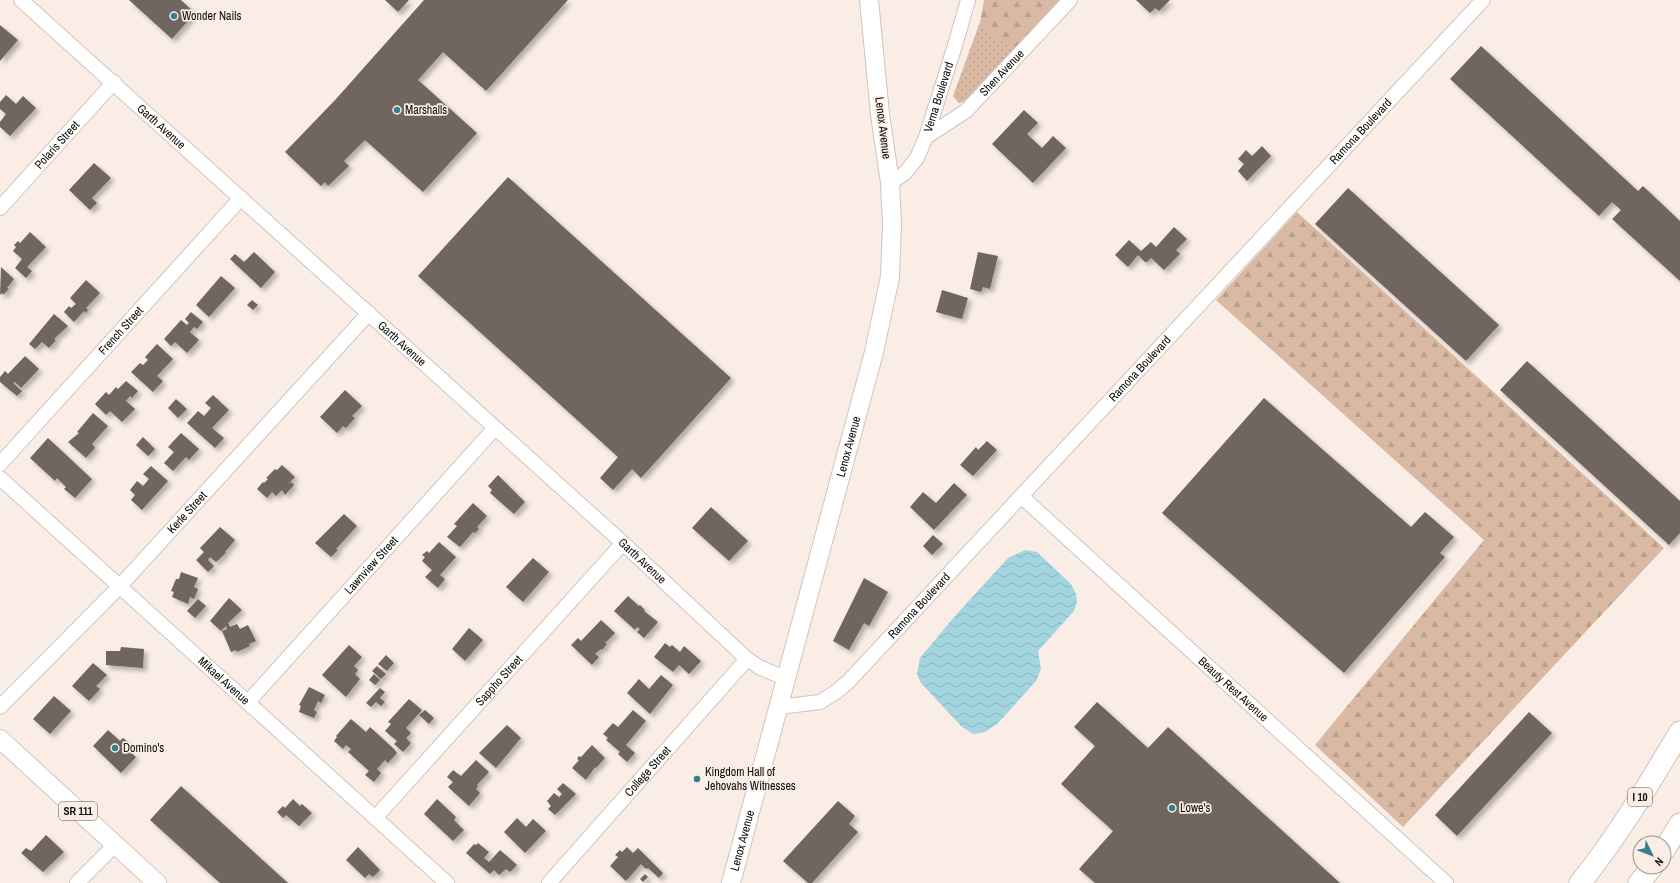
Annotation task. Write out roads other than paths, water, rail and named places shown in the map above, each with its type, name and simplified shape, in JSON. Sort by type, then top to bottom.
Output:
[{"type":"highway","name":"I 10","points":[[1580,883],[1598,860],[1653,777],[1680,732]]},
{"type":"highway","points":[[1672,837],[1680,824]]},
{"type":"highway","points":[[1639,883],[1646,875]]},
{"type":"main road","name":"Lenox Avenue","points":[[731,883],[881,324],[890,277],[892,224],[890,183],[880,114],[869,0]]},
{"type":"main road","name":"SR 111","points":[[0,739],[157,883]]},
{"type":"street","name":"Garth Avenue","points":[[21,0],[114,82],[623,543],[747,659],[759,667],[786,679]]},
{"type":"street","name":"Verna Boulevard","points":[[890,183],[905,173],[911,166],[917,158],[926,137],[968,0]]},
{"type":"street","name":"Shen Avenue","points":[[926,137],[966,111],[1070,0]]},
{"type":"street","name":"Ramona Boulevard","points":[[779,707],[820,702],[848,682],[1483,0]]},
{"type":"street","name":"Polaris Street","points":[[0,208],[114,82]]},
{"type":"street","name":"French Street","points":[[0,464],[241,198]]},
{"type":"street","name":"Kerle Street","points":[[0,707],[120,586],[369,313]]},
{"type":"street","name":"Lawnview Street","points":[[248,702],[495,428]]},
{"type":"street","name":"Mikael Avenue","points":[[0,478],[447,883]]},
{"type":"street","name":"Beauty Rest Avenue","points":[[1021,496],[1446,883]]},
{"type":"street","name":"Sappho Street","points":[[375,818],[623,543]]},
{"type":"street","name":"College Street","points":[[549,883],[747,659]]},
{"type":"street","points":[[77,883],[115,845]]},
{"type":"water","points":[[1025,550],[1037,552],[1071,584],[1076,594],[1077,602],[1074,611],[1038,651],[1041,669],[1036,681],[998,723],[985,732],[973,734],[961,726],[921,683],[917,674],[920,658],[955,616],[1008,558]]},
{"type":"place","name":"Wonder Nails","points":[[174,16]]},
{"type":"place","name":"Marshalls","points":[[397,110]]},
{"type":"place","name":"Domino's","points":[[115,748]]},
{"type":"place","name":"Kingdom Hall of Jehovahs Witnesses","points":[[697,779]]},
{"type":"place","name":"Lowe's","points":[[1172,808]]}]
